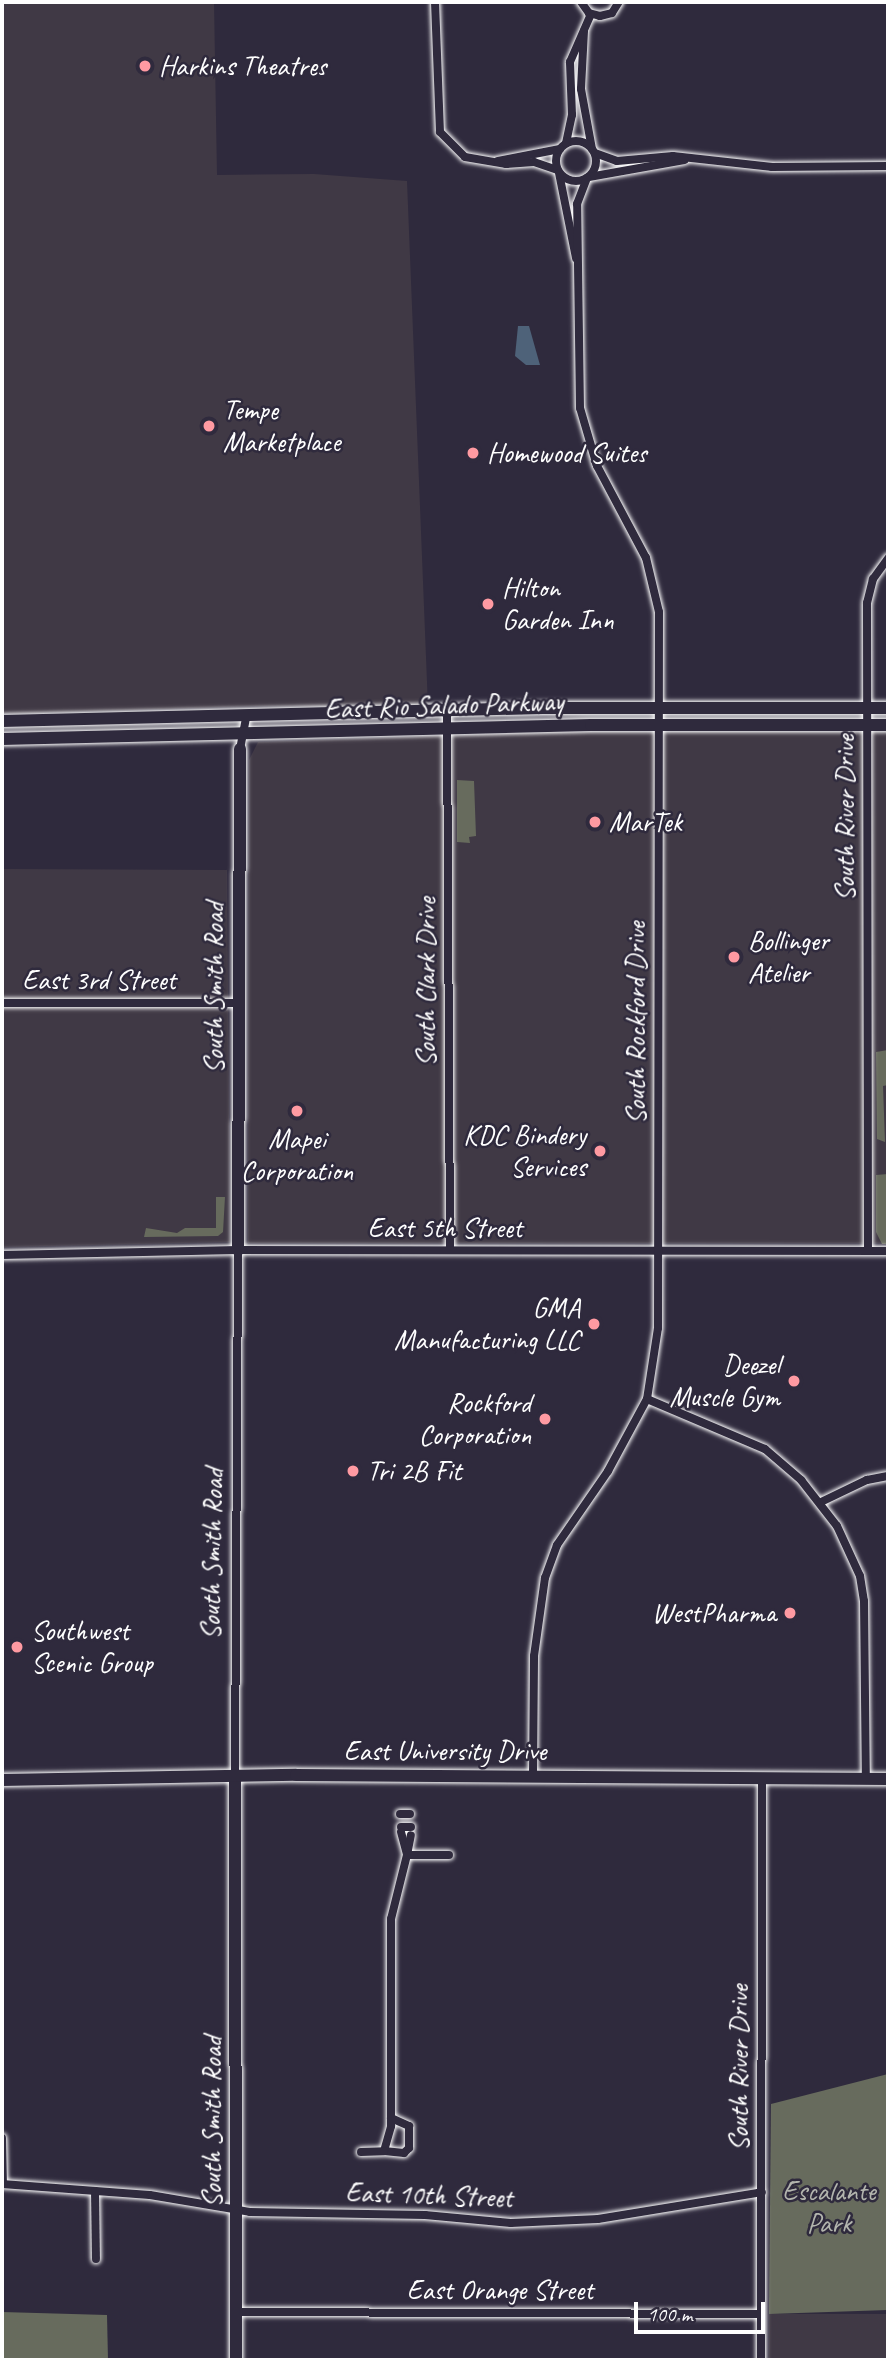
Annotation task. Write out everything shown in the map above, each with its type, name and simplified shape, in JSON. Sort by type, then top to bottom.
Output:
[{"type":"main road","name":"East Rio Salado Parkway","points":[[2,721],[659,709],[888,708]]},
{"type":"main road","name":"East Rio Salado Parkway","points":[[2,739],[658,725],[888,725]]},
{"type":"main road","name":"South Smith Road","points":[[238,1250],[240,749]]},
{"type":"main road","name":"South Smith Road","points":[[235,1775],[236,2360]]},
{"type":"main road","name":"East University Drive","points":[[2,1780],[235,1775],[888,1779]]},
{"type":"street","points":[[435,2],[440,132],[465,157],[534,162],[558,171],[574,181],[677,164],[684,160]]},
{"type":"street","points":[[581,2],[592,14],[606,15],[619,2]]},
{"type":"street","points":[[558,171],[572,114],[570,62],[592,14]]},
{"type":"street","points":[[584,30],[581,89],[596,164],[588,177]]},
{"type":"street","points":[[498,161],[580,141],[594,151],[617,161],[673,156],[684,160],[772,167],[888,166]]},
{"type":"street","name":"South Rockford Drive","points":[[533,1775],[534,1656],[545,1578],[558,1545],[608,1471],[647,1399],[658,1344],[659,612],[652,577],[637,537],[597,466],[580,408],[576,258],[570,247],[558,171]]},
{"type":"street","name":"South Rockford Drive","points":[[576,258],[581,248],[578,204],[588,177]]},
{"type":"street","name":"South River Drive","points":[[869,1251],[867,603],[873,579],[888,558]]},
{"type":"street","name":"South Clark Drive","points":[[447,713],[450,1250]]},
{"type":"street","name":"South Smith Road","points":[[240,718],[240,749]]},
{"type":"street","name":"South Smith Road","points":[[240,718],[240,736]]},
{"type":"street","name":"East 3rd Street","points":[[2,1003],[238,1003]]},
{"type":"street","name":"South Smith Road","points":[[235,1775],[238,1250]]},
{"type":"street","name":"East 5th Street","points":[[2,1255],[238,1250],[888,1251]]},
{"type":"street","points":[[647,1399],[748,1439],[780,1460],[821,1502],[846,1544],[864,1601],[866,1778]]},
{"type":"street","points":[[821,1502],[867,1480],[888,1476]]},
{"type":"street","name":"South River Drive","points":[[761,2360],[762,1777]]},
{"type":"street","points":[[400,1814],[410,1814]]},
{"type":"street","points":[[384,2151],[391,2118],[391,1919],[407,1855],[411,1831],[401,1830],[407,1855]]},
{"type":"street","points":[[407,1855],[449,1855]]},
{"type":"street","points":[[361,2152],[404,2153],[409,2148],[409,2126],[391,2118]]},
{"type":"street","points":[[2,2138],[2,2184]]},
{"type":"street","name":"East 10th Street","points":[[2,2184],[95,2191],[237,2208],[511,2223],[598,2219],[762,2192]]},
{"type":"street","points":[[95,2191],[96,2259]]},
{"type":"street","name":"East Orange Street","points":[[238,2312],[761,2314]]},
{"type":"shaded area","name":"Tempe Marketplace","points":[[2,2],[214,2],[217,175],[314,174],[407,181],[428,707],[259,706],[2,714]]},
{"type":"shaded area","points":[[552,732],[888,732],[888,1243],[248,1243],[249,760],[258,742]]},
{"type":"shaded area","points":[[2,869],[227,870],[230,1242],[2,1247]]},
{"type":"shaded area","points":[[769,2314],[888,2314],[888,2360],[769,2360]]},
{"type":"green space","points":[[457,780],[474,781],[476,836],[469,837],[470,843],[457,842]]},
{"type":"green space","points":[[888,1050],[888,1085],[883,1086],[885,1142],[877,1139],[876,1052]]},
{"type":"green space","points":[[888,1174],[888,1244],[882,1244],[876,1232],[876,1175]]},
{"type":"green space","points":[[216,1197],[225,1197],[223,1232],[218,1236],[144,1237],[146,1228],[177,1233],[185,1228],[216,1228]]},
{"type":"green space","name":"Escalante Park","points":[[888,2074],[888,2310],[769,2314],[771,2104]]},
{"type":"green space","points":[[2,2312],[107,2315],[108,2360],[2,2360]]},
{"type":"water","points":[[518,326],[529,326],[540,365],[526,365],[515,356]]},
{"type":"place","name":"Harkins Theatres","points":[[145,66]]},
{"type":"place","name":"Tempe Marketplace","points":[[209,426]]},
{"type":"place","name":"Homewood Suites","points":[[473,453]]},
{"type":"place","name":"Hilton Garden Inn","points":[[488,604]]},
{"type":"place","name":"MarTek","points":[[595,822]]},
{"type":"place","name":"Bollinger Atelier","points":[[734,957]]},
{"type":"place","name":"Mapei Corporation","points":[[297,1111]]},
{"type":"place","name":"KDC Bindery Services","points":[[600,1151]]},
{"type":"place","name":"GMA Manufacturing LLC","points":[[594,1324]]},
{"type":"place","name":"Deezel Muscle Gym","points":[[794,1381]]},
{"type":"place","name":"Rockford Corporation","points":[[545,1419]]},
{"type":"place","name":"Tri 2B Fit","points":[[353,1471]]},
{"type":"place","name":"WestPharma","points":[[790,1613]]},
{"type":"place","name":"Southwest Scenic Group","points":[[17,1647]]}]
